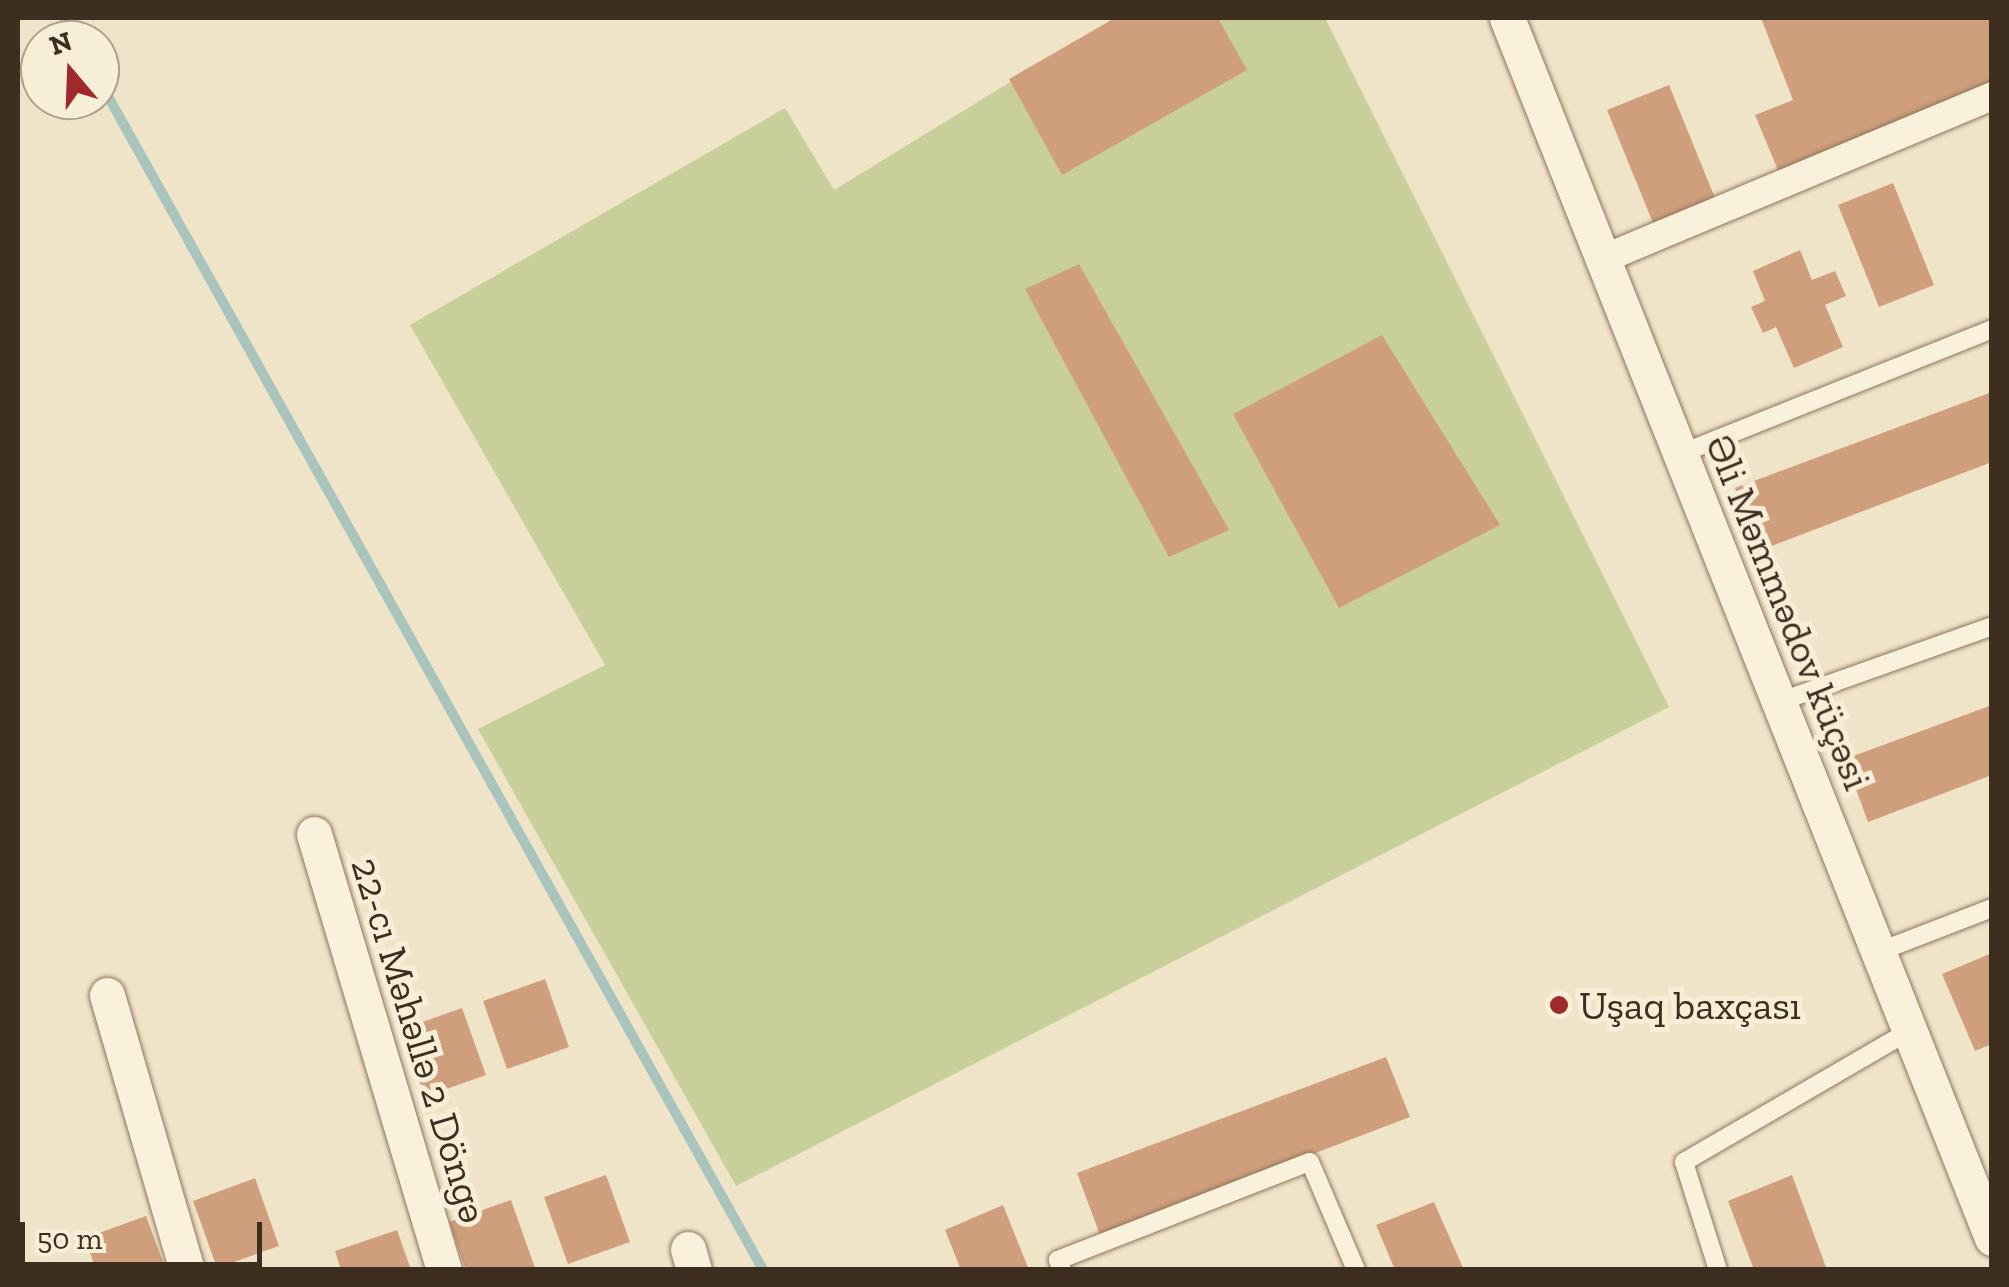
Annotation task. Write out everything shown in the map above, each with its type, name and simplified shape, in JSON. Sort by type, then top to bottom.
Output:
[{"type":"street","name":"Əli Məmmədov küçəsi","points":[[1507,18],[1909,1030],[1988,1219]]},
{"type":"street","points":[[1603,258],[1992,96]]},
{"type":"street","name":"22-cı Məhəllə 2 Döngə","points":[[314,834],[444,1270]]},
{"type":"street","points":[[107,996],[187,1270]]},
{"type":"lane","points":[[1680,454],[1992,329]]},
{"type":"lane","points":[[1778,702],[1992,626]]},
{"type":"lane","points":[[1878,952],[1992,908]]},
{"type":"lane","points":[[1718,1270],[1684,1162],[1909,1030]]},
{"type":"lane","points":[[1062,1270],[1058,1260],[1310,1162],[1356,1270]]},
{"type":"green space","points":[[1115,18],[1325,18],[1669,707],[736,1186],[478,729],[605,665],[410,325],[785,108],[834,190]]},
{"type":"building","points":[[1115,18],[1218,18],[1247,70],[1062,175],[1009,79]]},
{"type":"building","points":[[1761,18],[1992,18],[1992,95],[1780,175],[1755,115],[1793,100]]},
{"type":"building","points":[[1669,85],[1715,198],[1653,223],[1607,110]]},
{"type":"building","points":[[1893,183],[1934,285],[1879,307],[1838,205]]},
{"type":"building","points":[[1800,250],[1812,280],[1835,271],[1846,296],[1825,305],[1843,347],[1794,368],[1776,327],[1763,333],[1751,307],[1765,301],[1753,271]]},
{"type":"building","points":[[1079,264],[1229,530],[1169,557],[1025,289]]},
{"type":"building","points":[[1382,335],[1500,525],[1339,608],[1233,414]]},
{"type":"building","points":[[1992,392],[1992,462],[1758,551],[1735,488]]},
{"type":"building","points":[[1992,705],[1992,775],[1868,822],[1845,759]]},
{"type":"building","points":[[1992,953],[1992,1044],[1975,1051],[1942,974]]},
{"type":"building","points":[[545,979],[569,1047],[507,1069],[483,1001]]},
{"type":"building","points":[[462,1008],[486,1075],[424,1097],[400,1030]]},
{"type":"building","points":[[1386,1057],[1410,1117],[1100,1235],[1077,1173]]},
{"type":"building","points":[[606,1175],[630,1242],[568,1264],[544,1197]]},
{"type":"building","points":[[1792,1175],[1827,1270],[1754,1270],[1728,1201]]},
{"type":"building","points":[[255,1178],[279,1246],[217,1268],[193,1201]]},
{"type":"building","points":[[511,1200],[535,1268],[466,1270],[449,1222]]},
{"type":"building","points":[[1434,1202],[1464,1270],[1395,1270],[1376,1225]]},
{"type":"building","points":[[1003,1205],[1029,1270],[961,1270],[945,1230]]},
{"type":"building","points":[[146,1216],[166,1270],[96,1270],[85,1238]]},
{"type":"building","points":[[397,1230],[411,1270],[341,1270],[335,1251]]},
{"type":"waterway","points":[[120,118],[763,1270]]},
{"type":"place","name":"Uşaq baxçası","points":[[1559,1005]]}]
